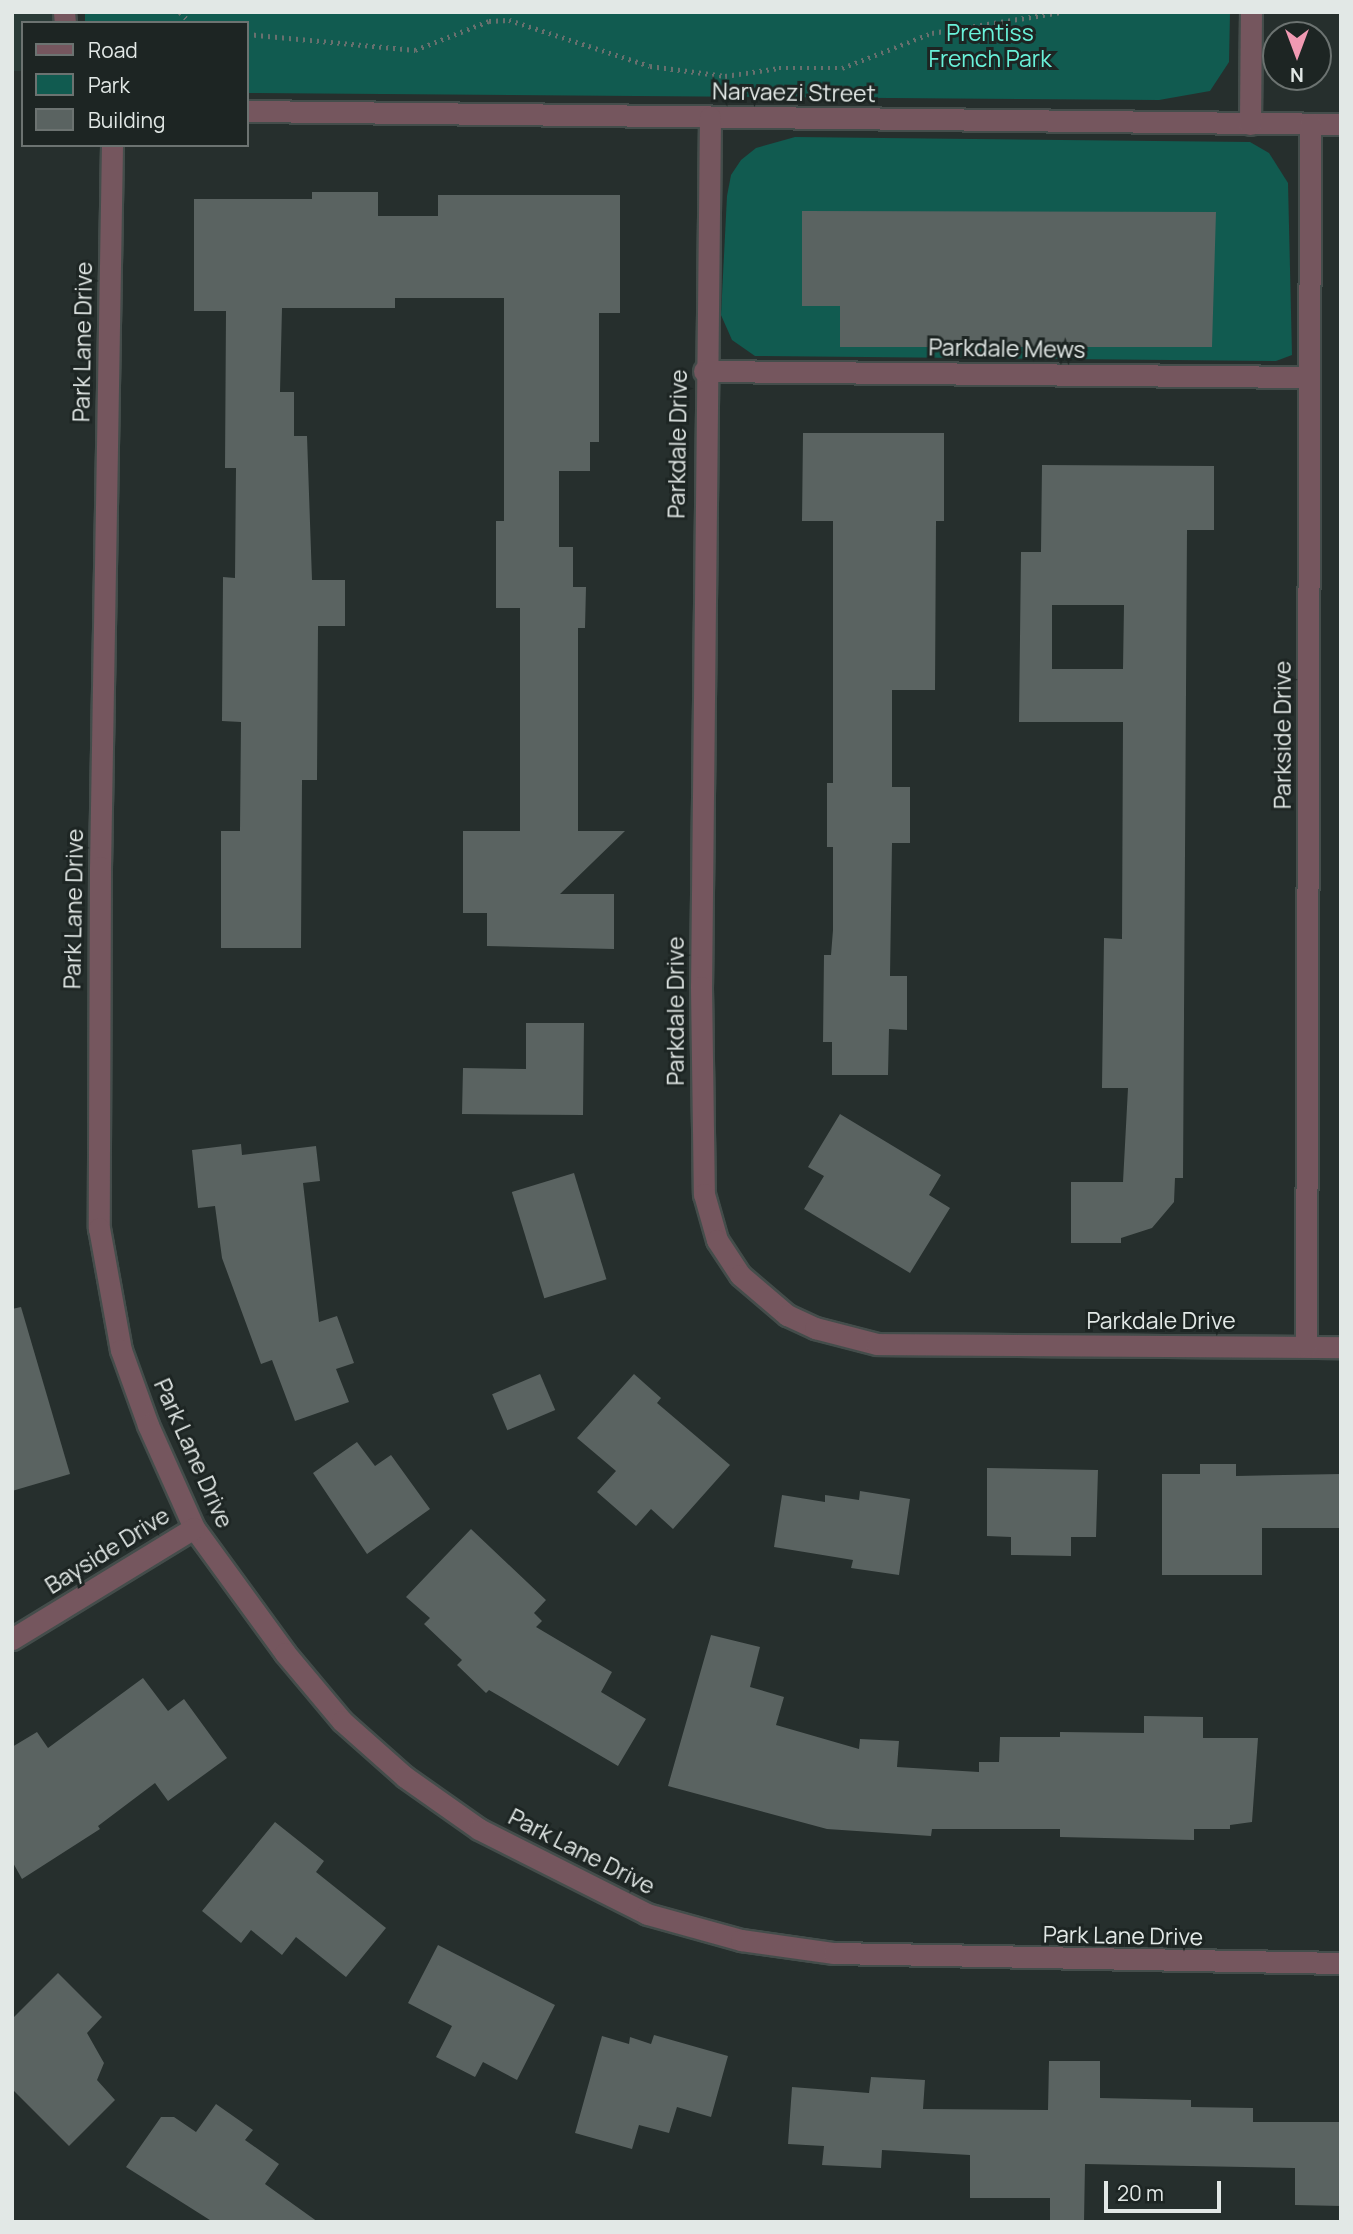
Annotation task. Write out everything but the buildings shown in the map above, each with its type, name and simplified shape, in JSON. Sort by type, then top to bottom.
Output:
[{"type":"street","points":[[1250,124],[1251,12]]},
{"type":"street","name":"Narvaezi Street","points":[[248,111],[1341,124]]},
{"type":"street","name":"Parkdale Drive","points":[[710,117],[704,372],[703,1172],[709,1217],[724,1253],[759,1295],[787,1315],[815,1328],[877,1344],[1341,1347]]},
{"type":"street","name":"Parkside Drive","points":[[1306,1346],[1310,124]]},
{"type":"street","name":"Park Lane Drive","points":[[112,147],[98,1214],[111,1309],[121,1350],[148,1425],[194,1528],[293,1663],[342,1721],[405,1777],[479,1829],[647,1914],[741,1940],[834,1953],[1341,1963]]},
{"type":"street","name":"Parkdale Mews","points":[[704,372],[1309,377]]},
{"type":"street","name":"Bayside Drive","points":[[12,1639],[194,1528]]},
{"type":"path","points":[[248,34],[415,50],[489,22],[509,20],[650,66],[725,76],[779,68],[842,68],[917,36],[1062,12]]},
{"type":"shaded area","points":[[12,12],[62,12],[63,21],[21,21],[21,71],[12,71]]},
{"type":"green space","name":"Prentiss French Park","points":[[85,12],[1230,12],[1229,62],[1210,91],[1159,100],[248,93],[248,21],[85,21]]},
{"type":"green space","points":[[795,137],[1250,142],[1269,153],[1288,183],[1292,355],[1276,361],[755,356],[732,340],[721,315],[727,196],[731,175],[741,160],[756,148]]}]
